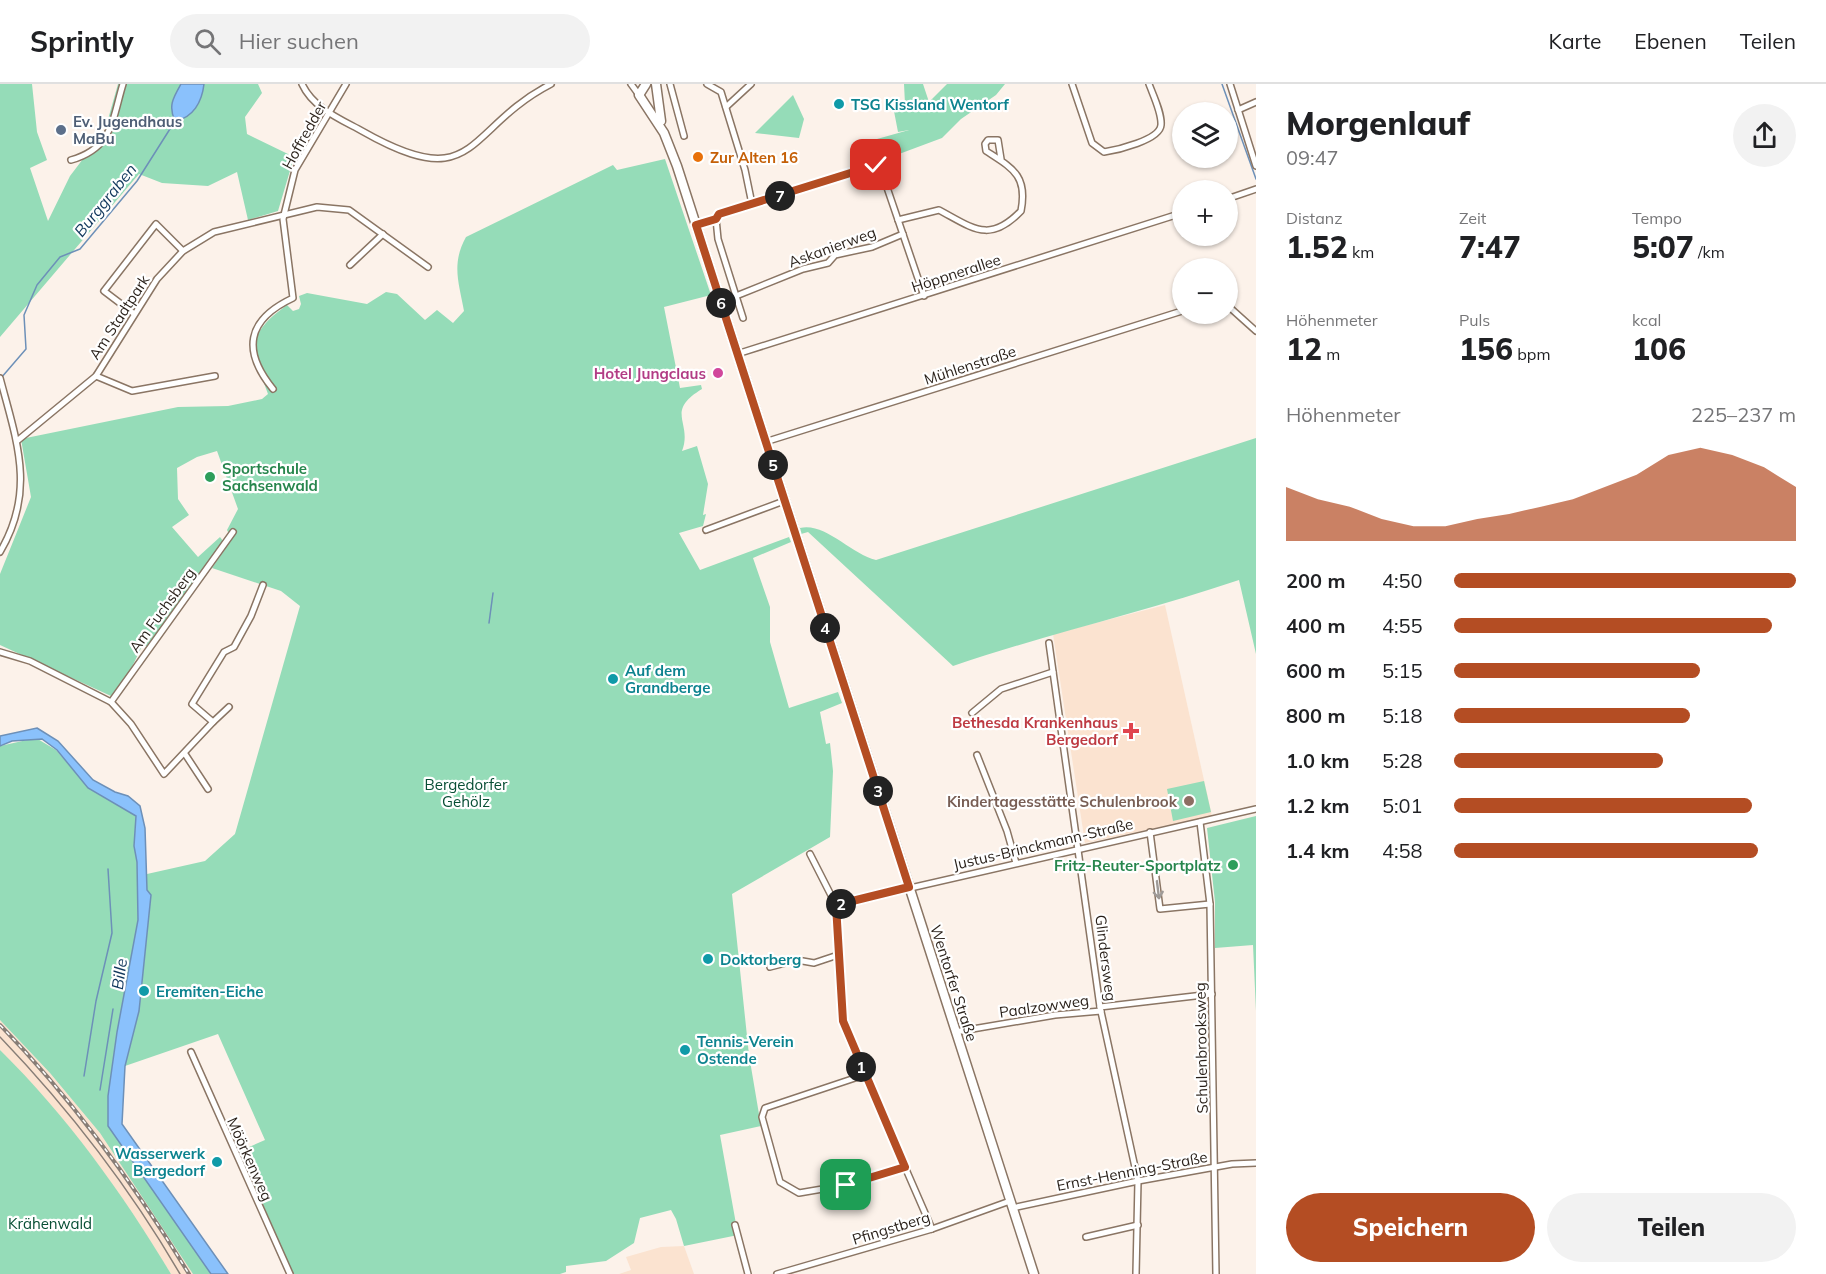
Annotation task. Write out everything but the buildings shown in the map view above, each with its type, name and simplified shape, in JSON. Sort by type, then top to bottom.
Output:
[{"type":"main road","points":[[652,85],[664,133],[639,95],[652,85]]},
{"type":"main road","name":"Wentorfer Straße","points":[[664,133],[696,225],[1034,1274]]},
{"type":"street","points":[[70,160],[94,149],[108,137],[123,84]]},
{"type":"street","points":[[302,84],[315,103],[329,112],[395,150],[426,158],[454,157],[551,84]]},
{"type":"street","name":"Hoffredder","points":[[273,389],[256,367],[251,344],[259,324],[293,298],[285,241],[286,215],[295,170],[346,84]]},
{"type":"street","points":[[631,84],[639,95]]},
{"type":"street","points":[[670,84],[684,136]]},
{"type":"street","points":[[706,84],[721,93],[752,204]]},
{"type":"street","points":[[726,107],[751,84]]},
{"type":"street","points":[[1072,84],[1092,143],[1104,152],[1138,142],[1158,132],[1161,125],[1149,84]]},
{"type":"street","points":[[1230,84],[1236,102]]},
{"type":"street","points":[[1256,102],[1238,110],[1256,166]]},
{"type":"street","points":[[898,220],[939,210],[979,231],[1005,227],[1021,211],[1023,197],[1016,172],[1001,159]]},
{"type":"street","points":[[742,318],[718,239],[716,219],[719,214],[876,165],[880,167],[924,296]]},
{"type":"street","points":[[1238,195],[1256,189]]},
{"type":"street","name":"Am Stadtpark","points":[[17,441],[96,376],[133,313],[157,279],[183,251],[214,232],[317,207],[350,210],[428,267]]},
{"type":"street","name":"Höppnerallee","points":[[737,354],[1172,216]]},
{"type":"street","points":[[696,225],[716,219]]},
{"type":"street","points":[[133,313],[104,291],[156,224],[183,251]]},
{"type":"street","points":[[350,265],[384,234]]},
{"type":"street","name":"Askanierweg","points":[[735,296],[803,269],[828,263],[835,255],[872,247],[903,234]]},
{"type":"street","name":"Mühlenstraße","points":[[765,442],[1172,314]]},
{"type":"street","points":[[1238,315],[1256,331]]},
{"type":"street","points":[[96,376],[132,392],[214,376]]},
{"type":"street","points":[[0,552],[11,534],[22,495],[17,441],[1,380]]},
{"type":"street","points":[[706,530],[784,501]]},
{"type":"street","name":"Am Fuchsberg","points":[[111,702],[233,532]]},
{"type":"street","points":[[213,722],[192,704],[224,652],[234,647],[251,616],[264,585]]},
{"type":"street","name":"Glindersweg","points":[[1049,643],[1080,848],[1100,1009],[1138,1181],[1136,1274]]},
{"type":"street","points":[[0,652],[30,662],[111,702],[131,724],[164,774],[229,707]]},
{"type":"street","points":[[972,713],[1001,689],[1053,672]]},
{"type":"street","points":[[185,754],[208,789]]},
{"type":"street","points":[[977,755],[1007,831],[1016,863]]},
{"type":"street","name":"Justus-Brinckmann-Straße","points":[[836,905],[1256,809]]},
{"type":"street","name":"Schulenbrooksweg","points":[[1200,822],[1210,904],[1216,1274]]},
{"type":"street","points":[[1150,832],[1160,909],[1210,904]]},
{"type":"street","points":[[810,854],[836,905],[843,1021],[864,1075],[932,1229]]},
{"type":"street","points":[[770,967],[797,960],[814,963],[838,956]]},
{"type":"street","name":"Paalzowweg","points":[[955,1032],[1055,1015],[1212,994]]},
{"type":"street","name":"Möörkenweg","points":[[190,1052],[290,1274]]},
{"type":"street","points":[[864,1075],[765,1108],[762,1117],[780,1182],[799,1193],[846,1185],[905,1167]]},
{"type":"street","name":"Ernst-Henning-Straße","points":[[1011,1205],[1215,1167],[1256,1163]]},
{"type":"street","name":"Pfingstberg","points":[[777,1274],[1011,1205]]},
{"type":"street","points":[[735,1225],[748,1274]]},
{"type":"street","points":[[1086,1237],[1138,1225]]},
{"type":"shaded area","name":"Bethesda Krankenhaus Bergedorf","points":[[1165,605],[1212,816],[1085,843],[1053,634]]},
{"type":"shaded area","points":[[0,1020],[50,1073],[100,1133],[193,1274],[171,1274],[129,1209],[73,1132],[0,1050]]},
{"type":"shaded area","points":[[684,1246],[694,1274],[619,1274],[631,1270],[626,1257],[661,1247]]},
{"type":"green space","points":[[0,84],[32,84],[37,132],[47,160],[30,168],[48,221],[70,176],[105,130],[118,84],[258,84],[262,93],[245,117],[247,134],[288,154],[292,164],[278,211],[248,220],[237,172],[208,186],[162,183],[139,174],[0,337]]},
{"type":"green space","points":[[904,84],[923,84],[929,102],[947,84],[1005,84],[996,95],[961,119],[942,138],[883,160],[877,139],[909,130],[898,132],[893,106],[905,104]]},
{"type":"green space","points":[[793,95],[804,119],[799,138],[755,133]]},
{"type":"green space","name":"Bergedorfer Gehölz","points":[[665,159],[711,295],[664,307],[680,388],[701,385],[702,389],[684,404],[682,451],[697,446],[708,484],[703,515],[706,514],[703,526],[679,533],[700,570],[789,537],[791,542],[753,558],[770,607],[770,642],[789,708],[838,692],[842,703],[820,712],[826,744],[830,743],[833,771],[830,837],[732,894],[749,1055],[761,1126],[720,1135],[738,1235],[684,1246],[671,1210],[640,1218],[634,1243],[606,1261],[566,1266],[566,1272],[560,1274],[293,1274],[240,1151],[265,1140],[218,1034],[125,1066],[139,1011],[151,895],[147,890],[147,874],[205,861],[235,834],[300,606],[281,591],[212,568],[232,539],[227,530],[238,509],[217,451],[197,457],[177,468],[178,499],[189,515],[172,527],[198,557],[220,537],[223,541],[147,647],[143,644],[131,669],[111,696],[0,645],[0,574],[31,497],[21,439],[178,407],[228,406],[262,399],[268,394],[256,354],[255,344],[258,335],[273,316],[287,305],[293,311],[299,309],[301,304],[299,296],[307,293],[367,304],[386,292],[397,294],[425,320],[437,310],[453,323],[464,311],[457,265],[466,237],[613,165],[617,170]]},
{"type":"green space","points":[[1256,438],[1256,654],[1239,580],[953,666],[808,532],[801,534],[800,528],[809,527],[819,530],[876,560]]},
{"type":"green space","points":[[36,738],[56,750],[89,788],[136,816],[134,846],[137,862],[138,920],[117,1032],[108,1096],[108,1126],[211,1274],[193,1274],[100,1133],[50,1073],[0,1020],[0,746]]},
{"type":"green space","name":"Kindertagesstätte Schulenbrook","points":[[1204,781],[1211,812],[1173,821],[1167,789]]},
{"type":"green space","name":"Fritz-Reuter-Sportplatz","points":[[1256,816],[1256,1011],[1253,945],[1215,948],[1215,902],[1207,828]]},
{"type":"green space","name":"Krähenwald","points":[[0,1050],[25,1075],[93,1157],[171,1274],[0,1274]]},
{"type":"water","points":[[181,84],[204,84],[196,108],[192,113],[175,121],[172,102]]},
{"type":"water","points":[[37,728],[58,741],[93,780],[128,796],[140,806],[145,828],[147,890],[151,895],[139,1011],[125,1066],[122,1124],[228,1274],[211,1274],[108,1126],[108,1096],[117,1032],[138,920],[137,862],[134,846],[136,816],[88,788],[57,750],[42,739],[12,741],[0,746],[0,736]]},
{"type":"waterway","points":[[1222,84],[1256,179]]},
{"type":"waterway","name":"Burggraben","points":[[1,378],[26,349],[24,315],[37,285],[60,257],[80,249],[137,181],[175,121]]},
{"type":"waterway","points":[[489,623],[493,593]]},
{"type":"waterway","name":"Bille","points":[[84,1076],[96,1001],[112,933],[108,869]]},
{"type":"waterway","points":[[100,1090],[113,1009]]},
{"type":"tram line","points":[[0,1037],[50,1092],[97,1150],[161,1242],[180,1274]]},
{"type":"railway","points":[[0,1025],[53,1083],[102,1144],[147,1208],[189,1274]]},
{"type":"place","name":"TSG Kissland Wentorf","points":[[839,104]]},
{"type":"place","name":"Ev. Jugendhaus MaBu","points":[[61,130]]},
{"type":"place","name":"Zur Alten 16","points":[[698,157]]},
{"type":"place","name":"Hotel Jungclaus","points":[[718,373]]},
{"type":"place","name":"Sportschule Sachsenwald","points":[[210,477]]},
{"type":"place","name":"Auf dem Grandberge","points":[[613,679]]},
{"type":"place","name":"Bethesda Krankenhaus Bergedorf","points":[[1131,731]]},
{"type":"place","name":"Kindertagesstätte Schulenbrook","points":[[1189,801]]},
{"type":"place","name":"Fritz-Reuter-Sportplatz","points":[[1233,865]]},
{"type":"place","name":"Doktorberg","points":[[708,959]]},
{"type":"place","name":"Eremiten-Eiche","points":[[144,991]]},
{"type":"place","name":"Tennis-Verein Ostende","points":[[685,1050]]},
{"type":"place","name":"Wasserwerk Bergedorf","points":[[217,1162]]},
{"type":"route","points":[[846,1185],[905,1167],[843,1021],[836,905],[909,887],[696,225],[716,219],[719,214],[876,165]]}]
